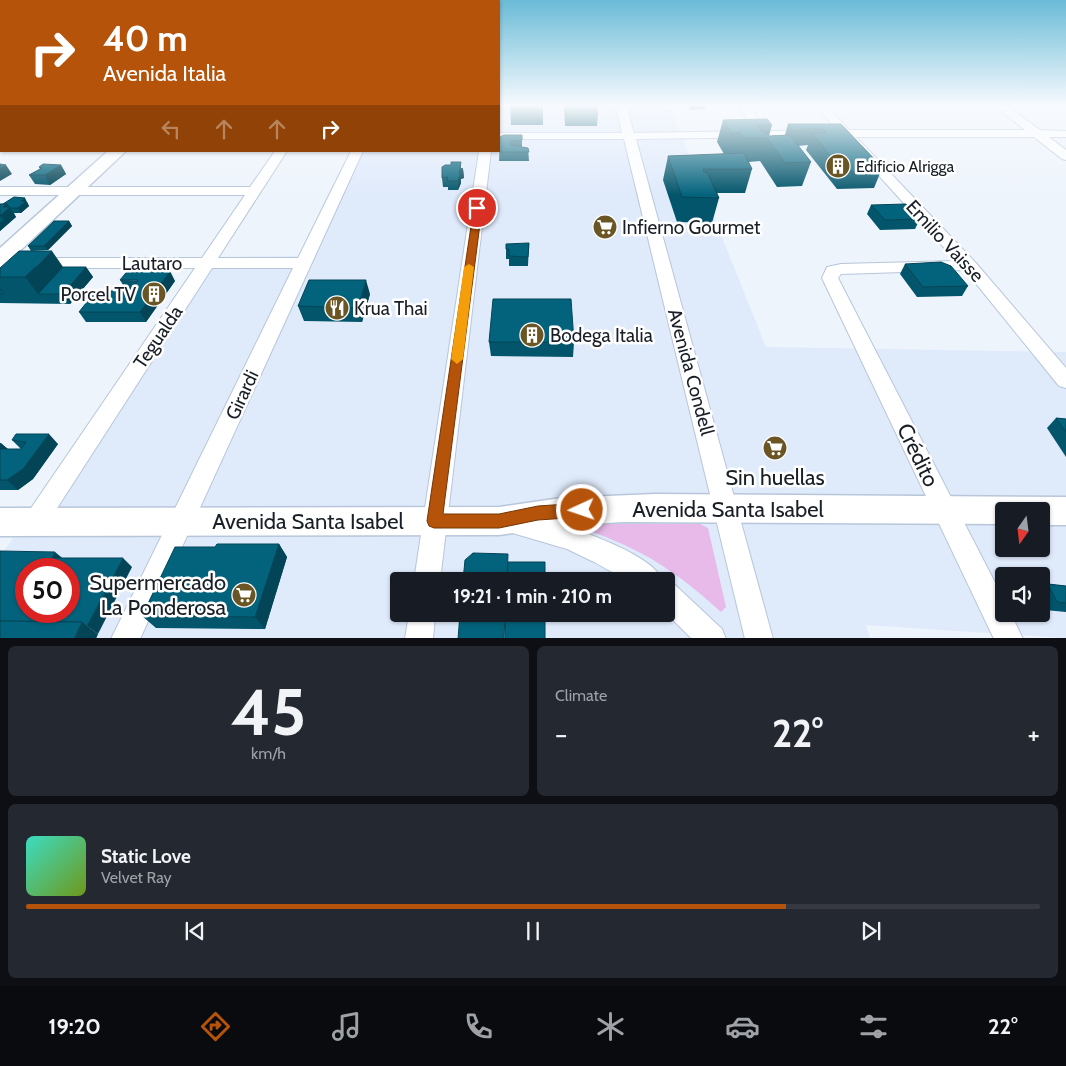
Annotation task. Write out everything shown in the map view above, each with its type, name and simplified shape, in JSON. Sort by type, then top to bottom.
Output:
[{"type":"main road","points":[[0,261],[117,152]]},
{"type":"main road","name":"Avenida Santa Isabel","points":[[0,522],[499,521],[538,513],[565,511],[726,508],[1066,510]]},
{"type":"street","points":[[500,136],[683,135]]},
{"type":"street","name":"Emilio Vaisse","points":[[847,135],[969,265],[1066,381]]},
{"type":"street","points":[[1038,135],[1066,156]]},
{"type":"street","name":"Avenida Condell","points":[[629,136],[759,638]]},
{"type":"street","name":"Tegualda","points":[[35,522],[280,152]]},
{"type":"street","name":"Girardi","points":[[125,638],[182,522],[357,152]]},
{"type":"street","points":[[428,572],[485,152]]},
{"type":"street","points":[[0,191],[254,191]]},
{"type":"street","name":"Lautaro","points":[[0,261],[304,263]]},
{"type":"street","name":"Crédito","points":[[969,265],[854,268],[833,271],[830,278],[1009,638]]},
{"type":"street","points":[[499,521],[535,527],[567,536],[597,550],[635,572]]},
{"type":"street","points":[[675,603],[712,638]]},
{"type":"street","points":[[419,638],[421,622]]},
{"type":"shaded area","points":[[500,135],[681,135],[766,347],[1066,352],[1066,638],[866,625],[870,638],[0,638],[0,557],[201,257],[300,256],[355,152],[500,152]]},
{"type":"shaded area","points":[[587,524],[700,524],[708,528],[726,607],[721,612],[675,572],[625,545],[586,530]]},
{"type":"building","points":[[504,135],[522,135],[522,140],[511,141],[511,145],[528,148],[529,152],[500,152],[500,137]]},
{"type":"building","points":[[741,135],[790,135],[811,162],[785,163],[767,138],[744,138]]},
{"type":"building","points":[[813,135],[851,135],[880,165],[876,165],[881,171],[843,172]]},
{"type":"building","points":[[744,153],[752,169],[703,169],[704,172],[707,172],[719,198],[682,197],[668,156]]},
{"type":"building","points":[[451,162],[461,162],[460,168],[463,169],[459,170],[458,181],[447,181],[448,177],[442,178],[442,167],[451,165]]},
{"type":"building","points":[[43,164],[61,165],[45,175],[29,175],[42,168],[39,167]]},
{"type":"building","points":[[14,197],[25,198],[21,201],[26,201],[18,208],[10,208],[7,204],[3,204]]},
{"type":"building","points":[[0,204],[7,204],[3,207],[10,207],[0,216]]},
{"type":"building","points":[[906,204],[920,219],[885,220],[871,205]]},
{"type":"building","points":[[54,221],[69,221],[44,246],[28,246]]},
{"type":"building","points":[[529,243],[528,257],[509,256],[509,249],[506,249],[506,244]]},
{"type":"building","points":[[19,251],[52,251],[25,277],[0,277],[0,268]]},
{"type":"building","points":[[941,262],[951,266],[968,286],[923,287],[905,264]]},
{"type":"building","points":[[63,267],[86,267],[63,294],[38,294]]},
{"type":"building","points":[[130,268],[164,268],[170,271],[140,312],[79,312],[94,293],[109,294],[114,288],[132,288],[138,280],[120,280]]},
{"type":"building","points":[[309,280],[366,280],[358,308],[298,306]]},
{"type":"building","name":"Bodega Italia","points":[[493,299],[571,299],[574,342],[489,342]]},
{"type":"building","points":[[1056,418],[1066,419],[1066,432]]},
{"type":"building","points":[[16,434],[49,434],[23,469],[7,480],[0,480],[0,449],[21,449],[26,442],[12,440]]},
{"type":"building","points":[[217,544],[279,544],[255,617],[142,616],[175,547],[215,547]]},
{"type":"building","points":[[0,551],[55,552],[52,558],[15,558],[15,621],[0,621]]},
{"type":"building","points":[[473,553],[508,554],[507,572],[464,572],[465,560]]},
{"type":"building","points":[[80,558],[123,558],[87,626],[80,622]]},
{"type":"building","points":[[508,562],[545,562],[545,572],[507,572]]},
{"type":"building","points":[[1050,584],[1066,586],[1066,603],[1057,602]]},
{"type":"building","points":[[0,621],[15,621],[15,623],[82,622],[74,638],[0,638]]},
{"type":"building","points":[[459,622],[505,622],[504,638],[458,638]]},
{"type":"building","points":[[506,622],[545,622],[545,638],[505,638]]},
{"type":"slow traffic","points":[[457,359],[469,267]]},
{"type":"place","name":"Edificio Alrigga","points":[[838,166]]},
{"type":"place","name":"Infierno Gourmet","points":[[605,227]]},
{"type":"place","name":"Porcel TV","points":[[154,294]]},
{"type":"place","name":"Krua Thai","points":[[337,308]]},
{"type":"place","name":"Bodega Italia","points":[[532,335]]},
{"type":"place","name":"Sin huellas","points":[[775,448]]},
{"type":"place","name":"Supermercado La Ponderosa","points":[[244,595]]},
{"type":"route","points":[[477,208],[434,521],[499,521],[538,513],[582,510]]}]
